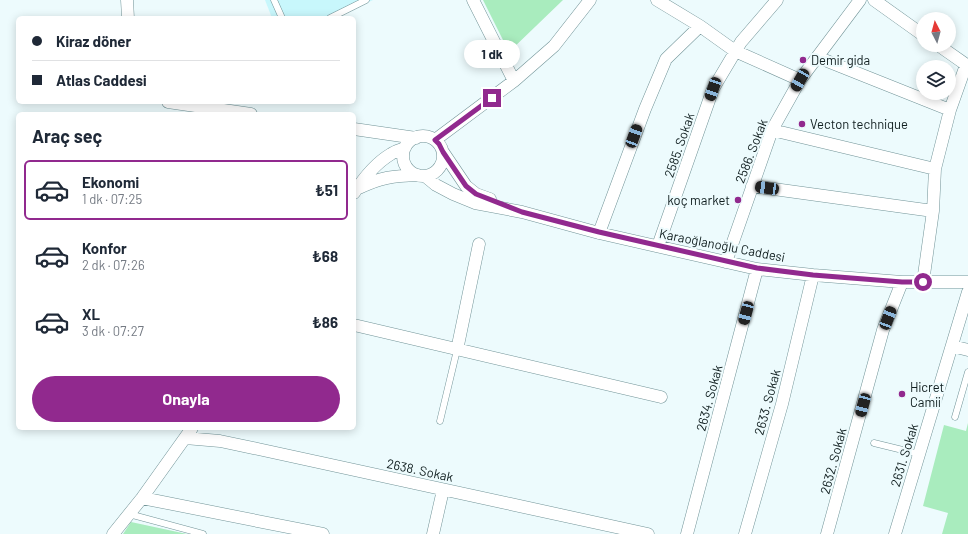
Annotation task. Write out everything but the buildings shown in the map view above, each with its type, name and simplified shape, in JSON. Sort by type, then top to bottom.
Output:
[{"type":"street","points":[[127,0],[128,16]]},
{"type":"street","points":[[473,0],[514,81]]},
{"type":"street","points":[[435,140],[514,81],[554,46],[590,0]]},
{"type":"street","points":[[657,0],[700,26],[735,51],[800,80]]},
{"type":"street","name":"2585. Sokak","points":[[658,246],[713,89],[740,42],[777,0]]},
{"type":"street","name":"2586. Sokak","points":[[726,262],[772,130],[800,80],[860,0]]},
{"type":"street","points":[[874,0],[916,29]]},
{"type":"street","points":[[599,232],[645,109],[666,59],[700,26]]},
{"type":"street","points":[[923,282],[933,212],[935,169],[950,110],[967,65],[948,52]]},
{"type":"street","points":[[818,57],[950,110]]},
{"type":"street","points":[[182,104],[237,112]]},
{"type":"street","points":[[356,129],[416,138]]},
{"type":"street","points":[[772,130],[935,169]]},
{"type":"street","points":[[426,136],[435,140],[466,186],[476,194],[522,212],[475,203],[453,194],[412,172],[407,168],[404,162],[405,148],[411,140],[416,138],[426,136]]},
{"type":"street","points":[[356,190],[378,164],[390,154],[405,148]]},
{"type":"street","points":[[356,190],[374,180],[387,177],[421,176],[431,174],[437,171],[441,165],[443,152]]},
{"type":"street","points":[[752,186],[933,212]]},
{"type":"street","name":"Karaoğlanoğlu Caddesi","points":[[522,212],[599,232],[757,268],[813,275],[902,282],[968,282]]},
{"type":"street","points":[[457,350],[479,244]]},
{"type":"street","name":"2634. Sokak","points":[[687,534],[757,268]]},
{"type":"street","name":"2633. Sokak","points":[[745,534],[782,404],[813,275]]},
{"type":"street","name":"2632. Sokak","points":[[827,534],[883,330],[902,282]]},
{"type":"street","name":"2631. Sokak","points":[[895,534],[968,292]]},
{"type":"street","points":[[356,325],[661,397]]},
{"type":"street","points":[[952,346],[968,350]]},
{"type":"street","points":[[113,534],[142,498],[189,433]]},
{"type":"street","name":"2638. Sokak","points":[[189,433],[648,534]]},
{"type":"street","points":[[433,534],[443,490]]},
{"type":"street","points":[[142,498],[323,534]]},
{"type":"lane","points":[[274,0],[281,16]]},
{"type":"lane","points":[[334,16],[366,0]]},
{"type":"lane","points":[[440,421],[457,350]]},
{"type":"lane","points":[[955,417],[968,372]]},
{"type":"lane","points":[[874,443],[919,454]]},
{"type":"lane","points":[[129,514],[203,534]]},
{"type":"shaded area","points":[[265,0],[373,0],[340,16],[271,16]]},
{"type":"green space","points":[[483,0],[563,0],[509,52]]},
{"type":"green space","points":[[968,423],[968,534],[942,534],[948,513],[923,506],[944,425],[966,431]]},
{"type":"green space","points":[[131,522],[187,534],[123,534]]},
{"type":"place","name":"Demir gida","points":[[803,60]]},
{"type":"place","name":"Vecton technique","points":[[802,124]]},
{"type":"place","name":"koç market","points":[[738,200]]},
{"type":"place","name":"Hicret Camii","points":[[902,394]]},
{"type":"route","points":[[492,98],[435,140],[466,186],[476,194],[522,212],[599,232],[757,268],[813,275],[902,282],[923,282]]}]
